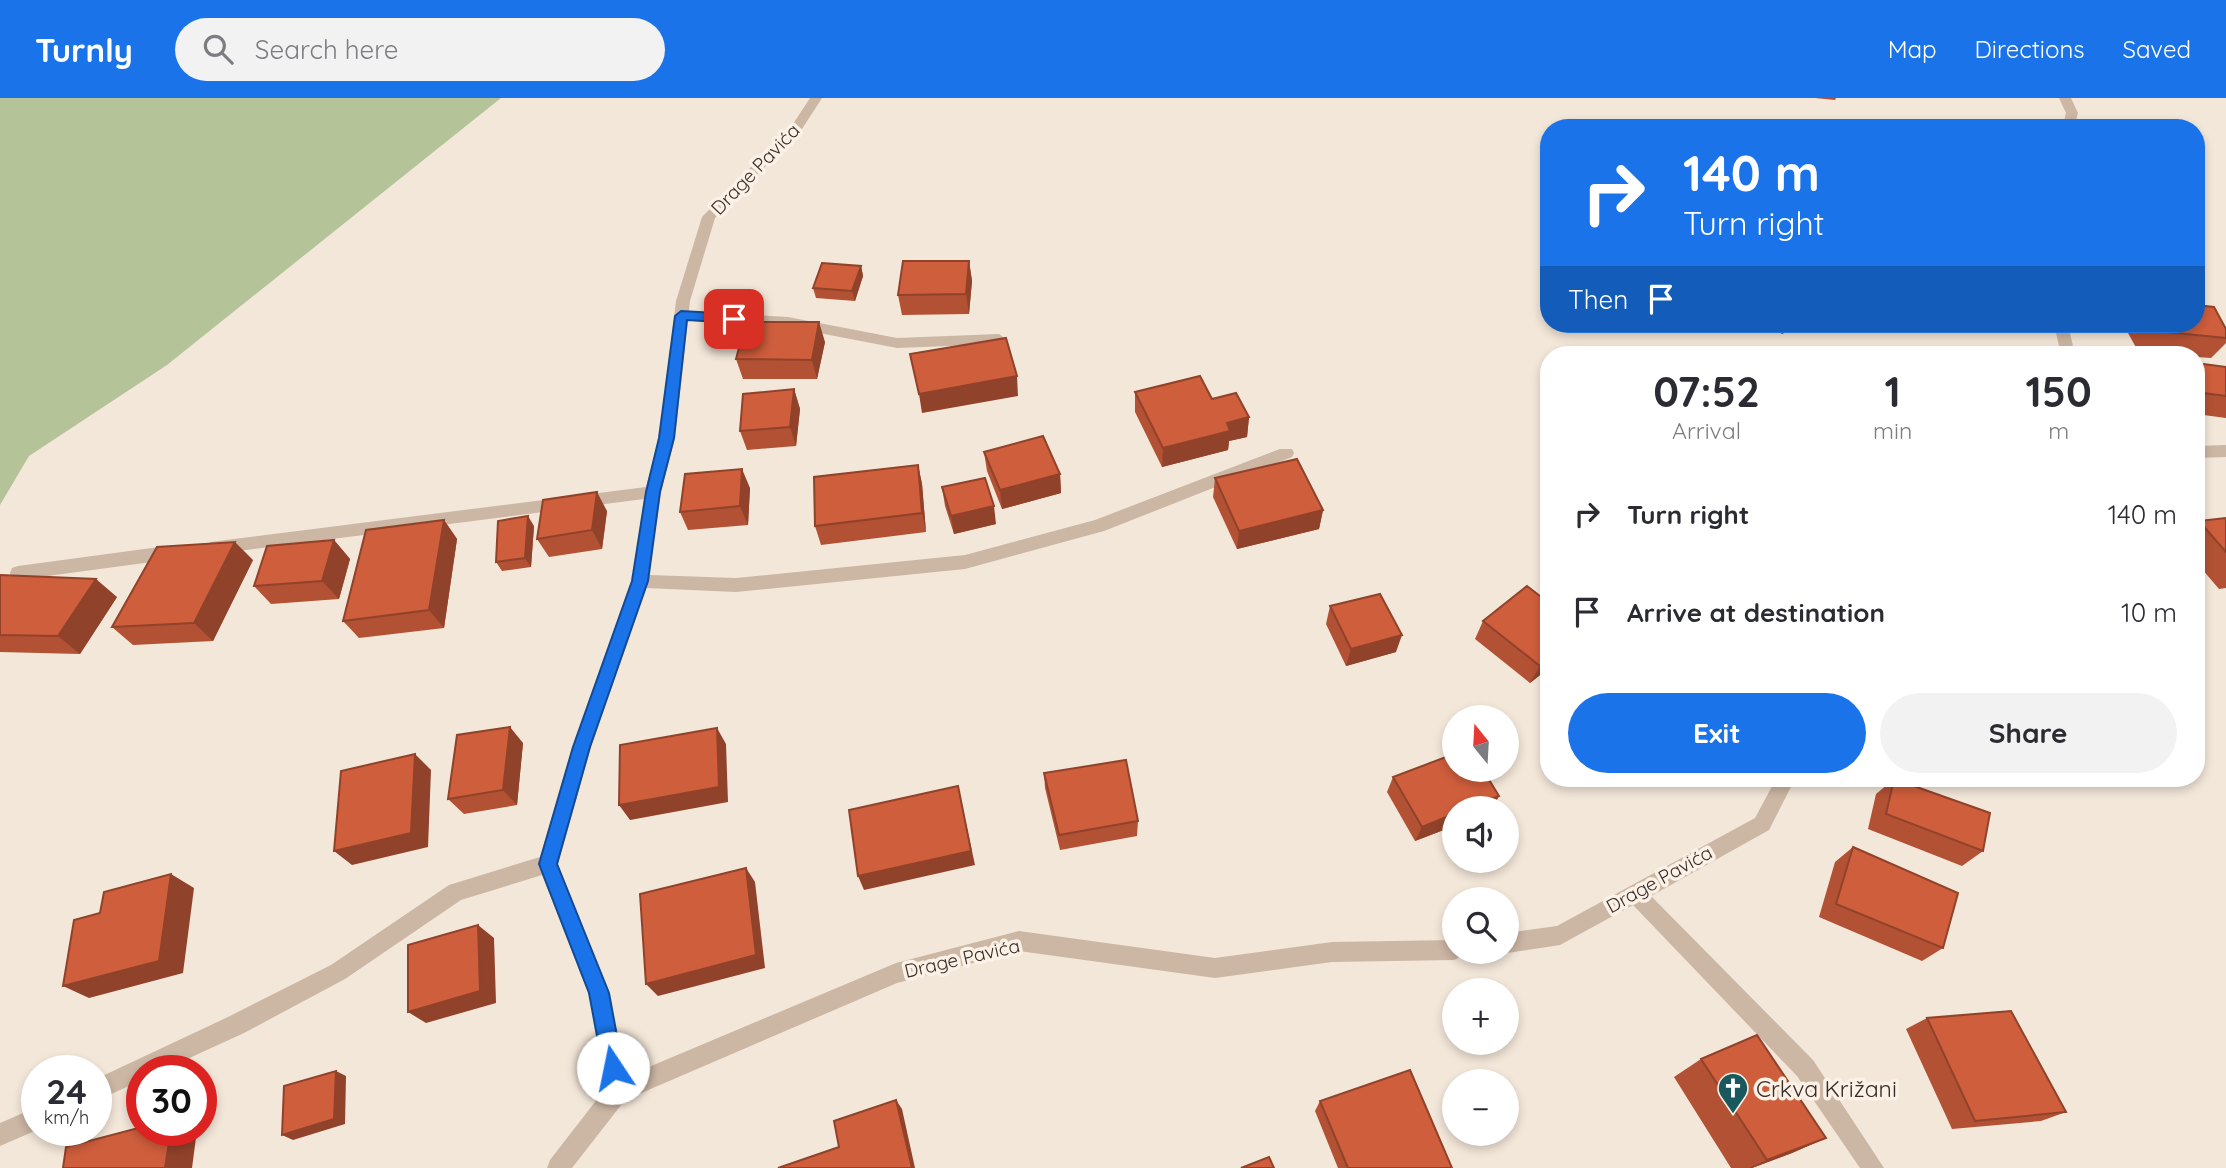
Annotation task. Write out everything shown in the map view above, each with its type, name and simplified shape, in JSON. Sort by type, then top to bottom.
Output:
[{"type":"street","name":"Drage Pavića","points":[[548,864],[582,747],[640,581],[653,492],[667,438],[683,301],[709,216],[797,126],[816,98]]},
{"type":"street","points":[[2065,98],[2072,113],[2070,119]]},
{"type":"street","points":[[681,316],[788,322],[897,343],[999,339]]},
{"type":"street","points":[[2205,452],[2226,451]]},
{"type":"street","points":[[640,581],[736,585],[965,562],[1098,526],[1286,453]]},
{"type":"street","points":[[18,573],[653,492]]},
{"type":"street","name":"Drage Pavića","points":[[1519,941],[1560,935],[1762,824],[1782,787]]},
{"type":"street","points":[[112,1082],[338,972],[456,892],[548,864],[599,993],[617,1092]]},
{"type":"street","points":[[1634,892],[1805,1068],[1873,1168]]},
{"type":"street","name":"Drage Pavića","points":[[558,1168],[617,1092],[896,973],[1019,941],[1215,968],[1332,952],[1442,950]]},
{"type":"street","points":[[0,1135],[21,1125]]},
{"type":"green space","points":[[0,98],[501,98],[167,365],[29,456],[0,505]]},
{"type":"building","points":[[903,261],[969,261],[966,294],[898,295]]},
{"type":"building","points":[[822,263],[861,266],[852,291],[813,288]]},
{"type":"building","points":[[2205,306],[2214,307],[2226,329],[2226,338],[2176,333],[2205,333]]},
{"type":"building","points":[[746,322],[819,322],[812,360],[736,359]]},
{"type":"building","points":[[1006,338],[1017,376],[919,394],[910,354]]},
{"type":"building","points":[[2205,364],[2226,367],[2226,396],[2205,393]]},
{"type":"building","points":[[1200,376],[1212,399],[1236,393],[1249,417],[1227,423],[1230,431],[1163,448],[1135,392]]},
{"type":"building","points":[[794,389],[790,427],[740,431],[743,394]]},
{"type":"building","points":[[1043,436],[1060,474],[1000,490],[984,452]]},
{"type":"building","points":[[1297,459],[1323,510],[1239,531],[1215,478]]},
{"type":"building","points":[[918,465],[922,513],[815,526],[814,477]]},
{"type":"building","points":[[742,469],[740,506],[680,512],[685,474]]},
{"type":"building","points":[[985,478],[994,506],[951,516],[942,487]]},
{"type":"building","points":[[597,492],[592,530],[537,539],[543,500]]},
{"type":"building","points":[[528,516],[525,558],[496,562],[498,521]]},
{"type":"building","points":[[2226,518],[2226,552],[2205,528],[2205,520]]},
{"type":"building","points":[[444,520],[429,610],[343,621],[366,530]]},
{"type":"building","points":[[334,540],[322,581],[254,586],[267,546]]},
{"type":"building","points":[[235,542],[194,623],[112,627],[157,547]]},
{"type":"building","points":[[0,575],[96,579],[58,636],[0,635]]},
{"type":"building","points":[[1527,586],[1540,596],[1540,666],[1483,621]]},
{"type":"building","points":[[1380,594],[1402,635],[1351,649],[1330,606]]},
{"type":"building","points":[[510,727],[503,790],[448,799],[457,735]]},
{"type":"building","points":[[717,728],[719,787],[619,805],[620,745]]},
{"type":"building","points":[[415,754],[411,833],[334,851],[341,771]]},
{"type":"building","points":[[1442,759],[1442,782],[1490,782],[1499,796],[1442,796],[1442,819],[1422,827],[1393,777]]},
{"type":"building","points":[[1126,760],[1138,821],[1059,835],[1044,773]]},
{"type":"building","points":[[958,786],[971,851],[858,876],[849,810]]},
{"type":"building","points":[[1892,787],[1917,787],[1990,813],[1983,851],[1886,814]]},
{"type":"building","points":[[1853,847],[1958,893],[1943,948],[1836,904]]},
{"type":"building","points":[[746,868],[756,955],[646,984],[640,894]]},
{"type":"building","points":[[171,874],[159,961],[63,986],[74,920],[100,913],[104,892]]},
{"type":"building","points":[[478,925],[480,991],[408,1012],[408,945]]},
{"type":"building","points":[[2011,1011],[2066,1112],[1975,1121],[1927,1018]]},
{"type":"building","points":[[1757,1035],[1826,1138],[1767,1160],[1701,1059]]},
{"type":"building","points":[[1410,1070],[1452,1168],[1348,1168],[1320,1101]]},
{"type":"building","points":[[336,1071],[334,1119],[282,1135],[284,1086]]},
{"type":"building","points":[[896,1100],[912,1168],[778,1168],[839,1147],[834,1121]]},
{"type":"building","points":[[126,1131],[126,1146],[168,1146],[165,1168],[63,1168],[66,1147],[112,1146],[112,1135]]},
{"type":"building","points":[[1269,1157],[1274,1168],[1241,1168]]},
{"type":"place","name":"Crkva Križani","points":[[1733,1115]]},
{"type":"route","points":[[613,1068],[599,993],[548,864],[582,747],[640,581],[653,492],[667,438],[681,316],[734,319]]}]
